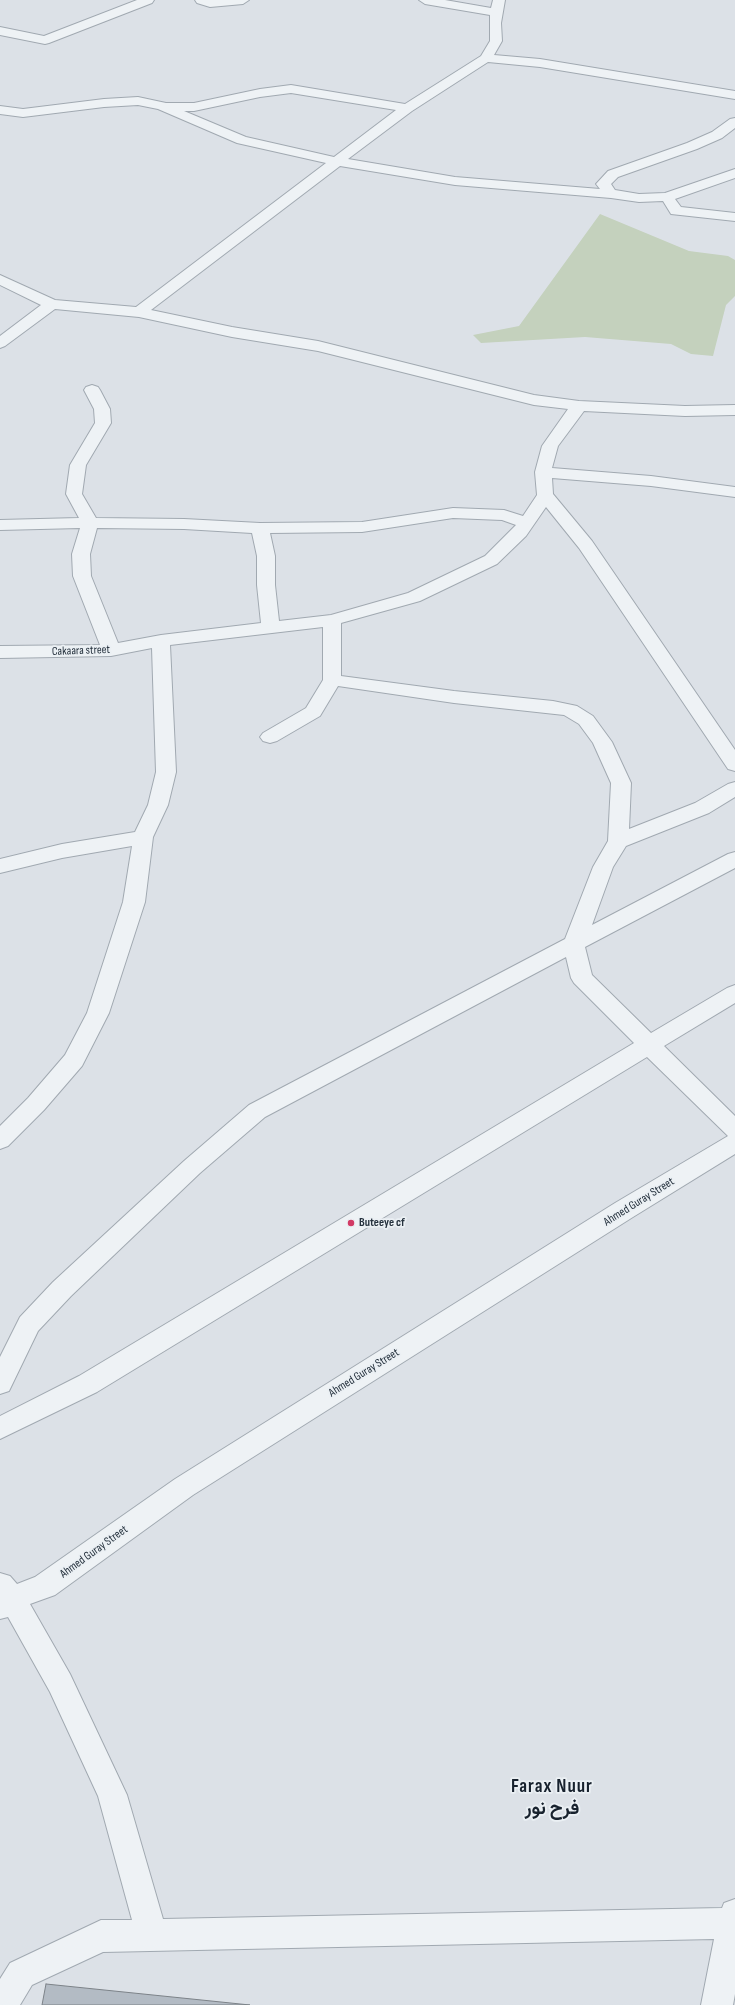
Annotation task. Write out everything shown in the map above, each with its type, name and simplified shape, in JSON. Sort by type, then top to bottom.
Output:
[{"type":"street","points":[[0,31],[45,40],[148,0]]},
{"type":"street","points":[[201,0],[210,3],[244,0]]},
{"type":"street","points":[[139,312],[335,161],[407,108],[486,58],[496,41],[498,6],[424,0]]},
{"type":"street","points":[[486,58],[540,63],[735,95]]},
{"type":"street","points":[[162,106],[194,106],[260,93],[291,89],[407,108]]},
{"type":"street","points":[[0,110],[23,113],[104,103],[138,101],[162,106],[242,140],[335,161],[455,181],[611,194],[639,198],[667,197],[735,173]]},
{"type":"street","points":[[0,125],[23,113]]},
{"type":"street","points":[[611,194],[603,184],[613,174],[692,146],[717,135],[735,122]]},
{"type":"street","points":[[667,197],[676,211],[735,216]]},
{"type":"street","points":[[0,279],[17,289],[52,304],[139,312],[232,332],[318,346],[534,400],[579,406],[685,411],[735,410]]},
{"type":"street","points":[[0,343],[52,304]]},
{"type":"street","points":[[92,390],[102,409],[103,424],[78,464],[74,494],[90,523],[81,554],[82,576],[111,650]]},
{"type":"street","points":[[579,406],[550,446],[543,472],[545,495],[586,545],[735,765]]},
{"type":"street","points":[[543,472],[651,481],[735,492]]},
{"type":"street","name":"Cakaara street","points":[[0,652],[111,650],[161,641],[332,620],[414,597],[491,560],[520,532],[525,522],[545,495]]},
{"type":"street","points":[[0,525],[90,523],[184,524],[260,528],[362,527],[453,513],[504,515],[525,522]]},
{"type":"street","points":[[260,528],[266,556],[266,585],[271,627]]},
{"type":"street","points":[[270,737],[313,712],[332,680],[332,620]]},
{"type":"street","points":[[5,1127],[36,1104],[74,1060],[98,1013],[134,902],[142,837],[158,805],[166,772],[161,641]]},
{"type":"street","points":[[332,680],[454,697],[570,710],[586,720],[602,742],[621,783],[621,810],[618,841],[603,867],[574,944],[582,978],[735,1130]]},
{"type":"street","points":[[618,841],[702,808],[735,788]]},
{"type":"street","points":[[0,866],[62,851],[142,837]]},
{"type":"street","points":[[0,1383],[29,1324],[62,1289],[192,1167],[257,1112],[735,860]]},
{"type":"street","points":[[0,1428],[88,1384],[735,993]]},
{"type":"street","name":"Ahmed Guray Street","points":[[4,1597],[46,1586],[184,1487],[485,1297],[735,1143]]},
{"type":"street","points":[[4,1597],[60,1683],[112,1795],[152,1934]]},
{"type":"street","points":[[2,2005],[21,1974],[101,1936],[734,1919],[717,2005]]},
{"type":"green space","points":[[600,214],[689,251],[728,256],[735,260],[735,296],[726,305],[713,356],[691,354],[671,344],[585,337],[481,343],[473,335],[519,326]]},
{"type":"building","points":[[46,1984],[250,2005],[42,2005]]},
{"type":"place","name":"Buteeye cf","points":[[351,1223]]},
{"type":"district","name":"Farax Nuur فرح نور","points":[[552,1798]]}]
